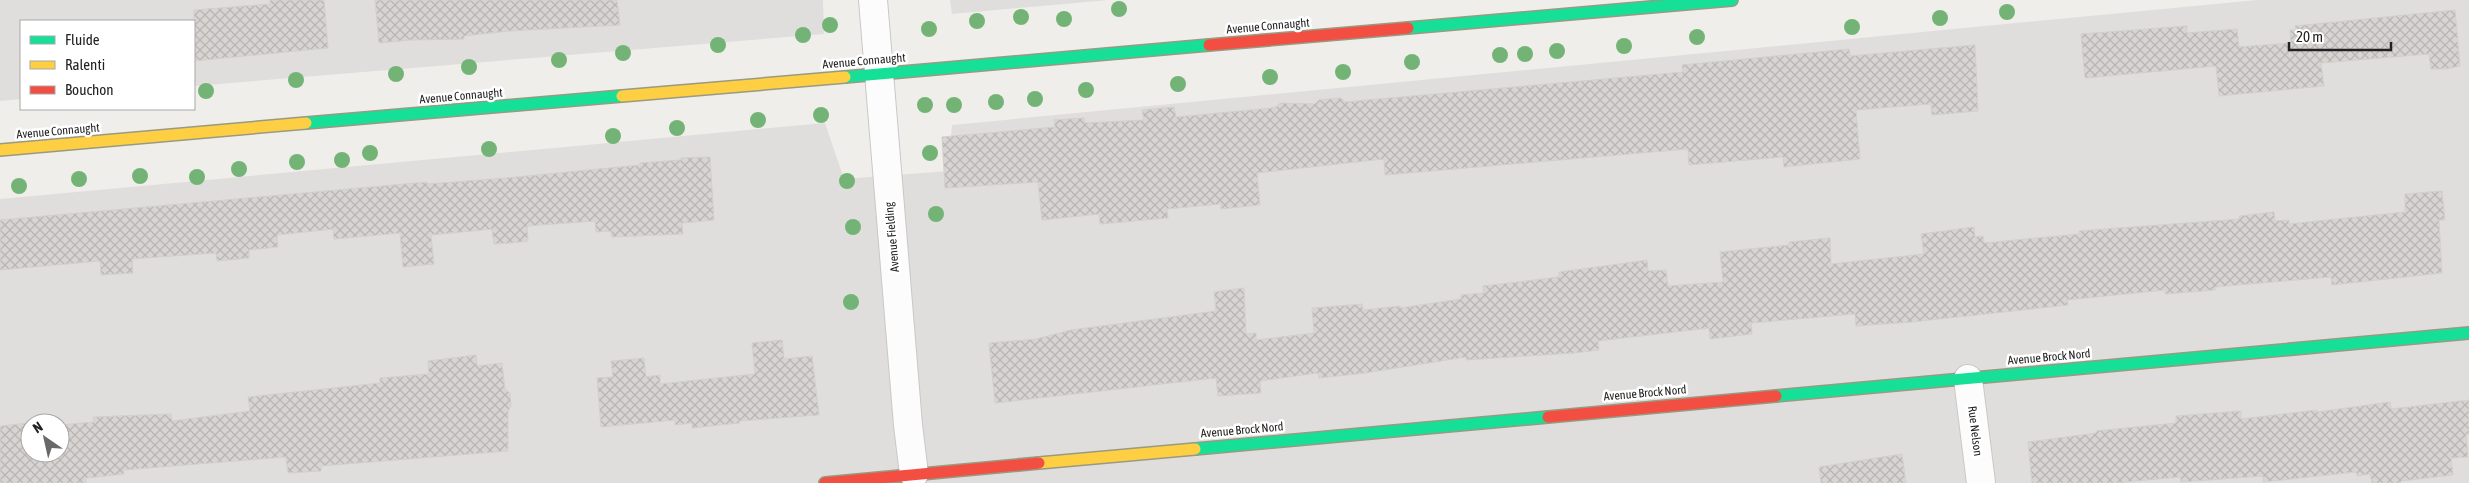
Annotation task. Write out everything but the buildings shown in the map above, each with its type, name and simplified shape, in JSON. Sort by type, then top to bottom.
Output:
[{"type":"street","name":"Avenue Fielding","points":[[873,0],[908,425],[914,474]]},
{"type":"street","name":"Avenue Connaught","points":[[0,150],[1732,0]]},
{"type":"street","name":"Avenue Brock Nord","points":[[825,483],[2469,333]]},
{"type":"street","name":"Rue Nelson","points":[[1968,378],[1981,483]]},
{"type":"shaded area","points":[[0,0],[823,0],[824,34],[195,86],[195,20],[20,20],[20,99],[0,101]]},
{"type":"shaded area","points":[[950,0],[1109,0],[952,14]]},
{"type":"shaded area","points":[[2257,0],[2469,0],[2469,483],[0,483],[0,199],[825,123],[844,179],[948,171],[952,125]]},
{"type":"traffic: fast","points":[[1408,28],[1732,0]]},
{"type":"traffic: fast","points":[[845,77],[1209,45]]},
{"type":"traffic: fast","points":[[306,123],[622,96]]},
{"type":"traffic: fast","points":[[1776,396],[2469,333]]},
{"type":"traffic: fast","points":[[1195,449],[1548,417]]},
{"type":"traffic: slow","points":[[622,96],[845,77]]},
{"type":"traffic: slow","points":[[0,150],[306,123]]},
{"type":"traffic: slow","points":[[1039,463],[1195,449]]},
{"type":"traffic: jam","points":[[1209,45],[1408,28]]},
{"type":"traffic: jam","points":[[1548,417],[1776,396]]},
{"type":"traffic: jam","points":[[825,483],[1039,463]]}]
